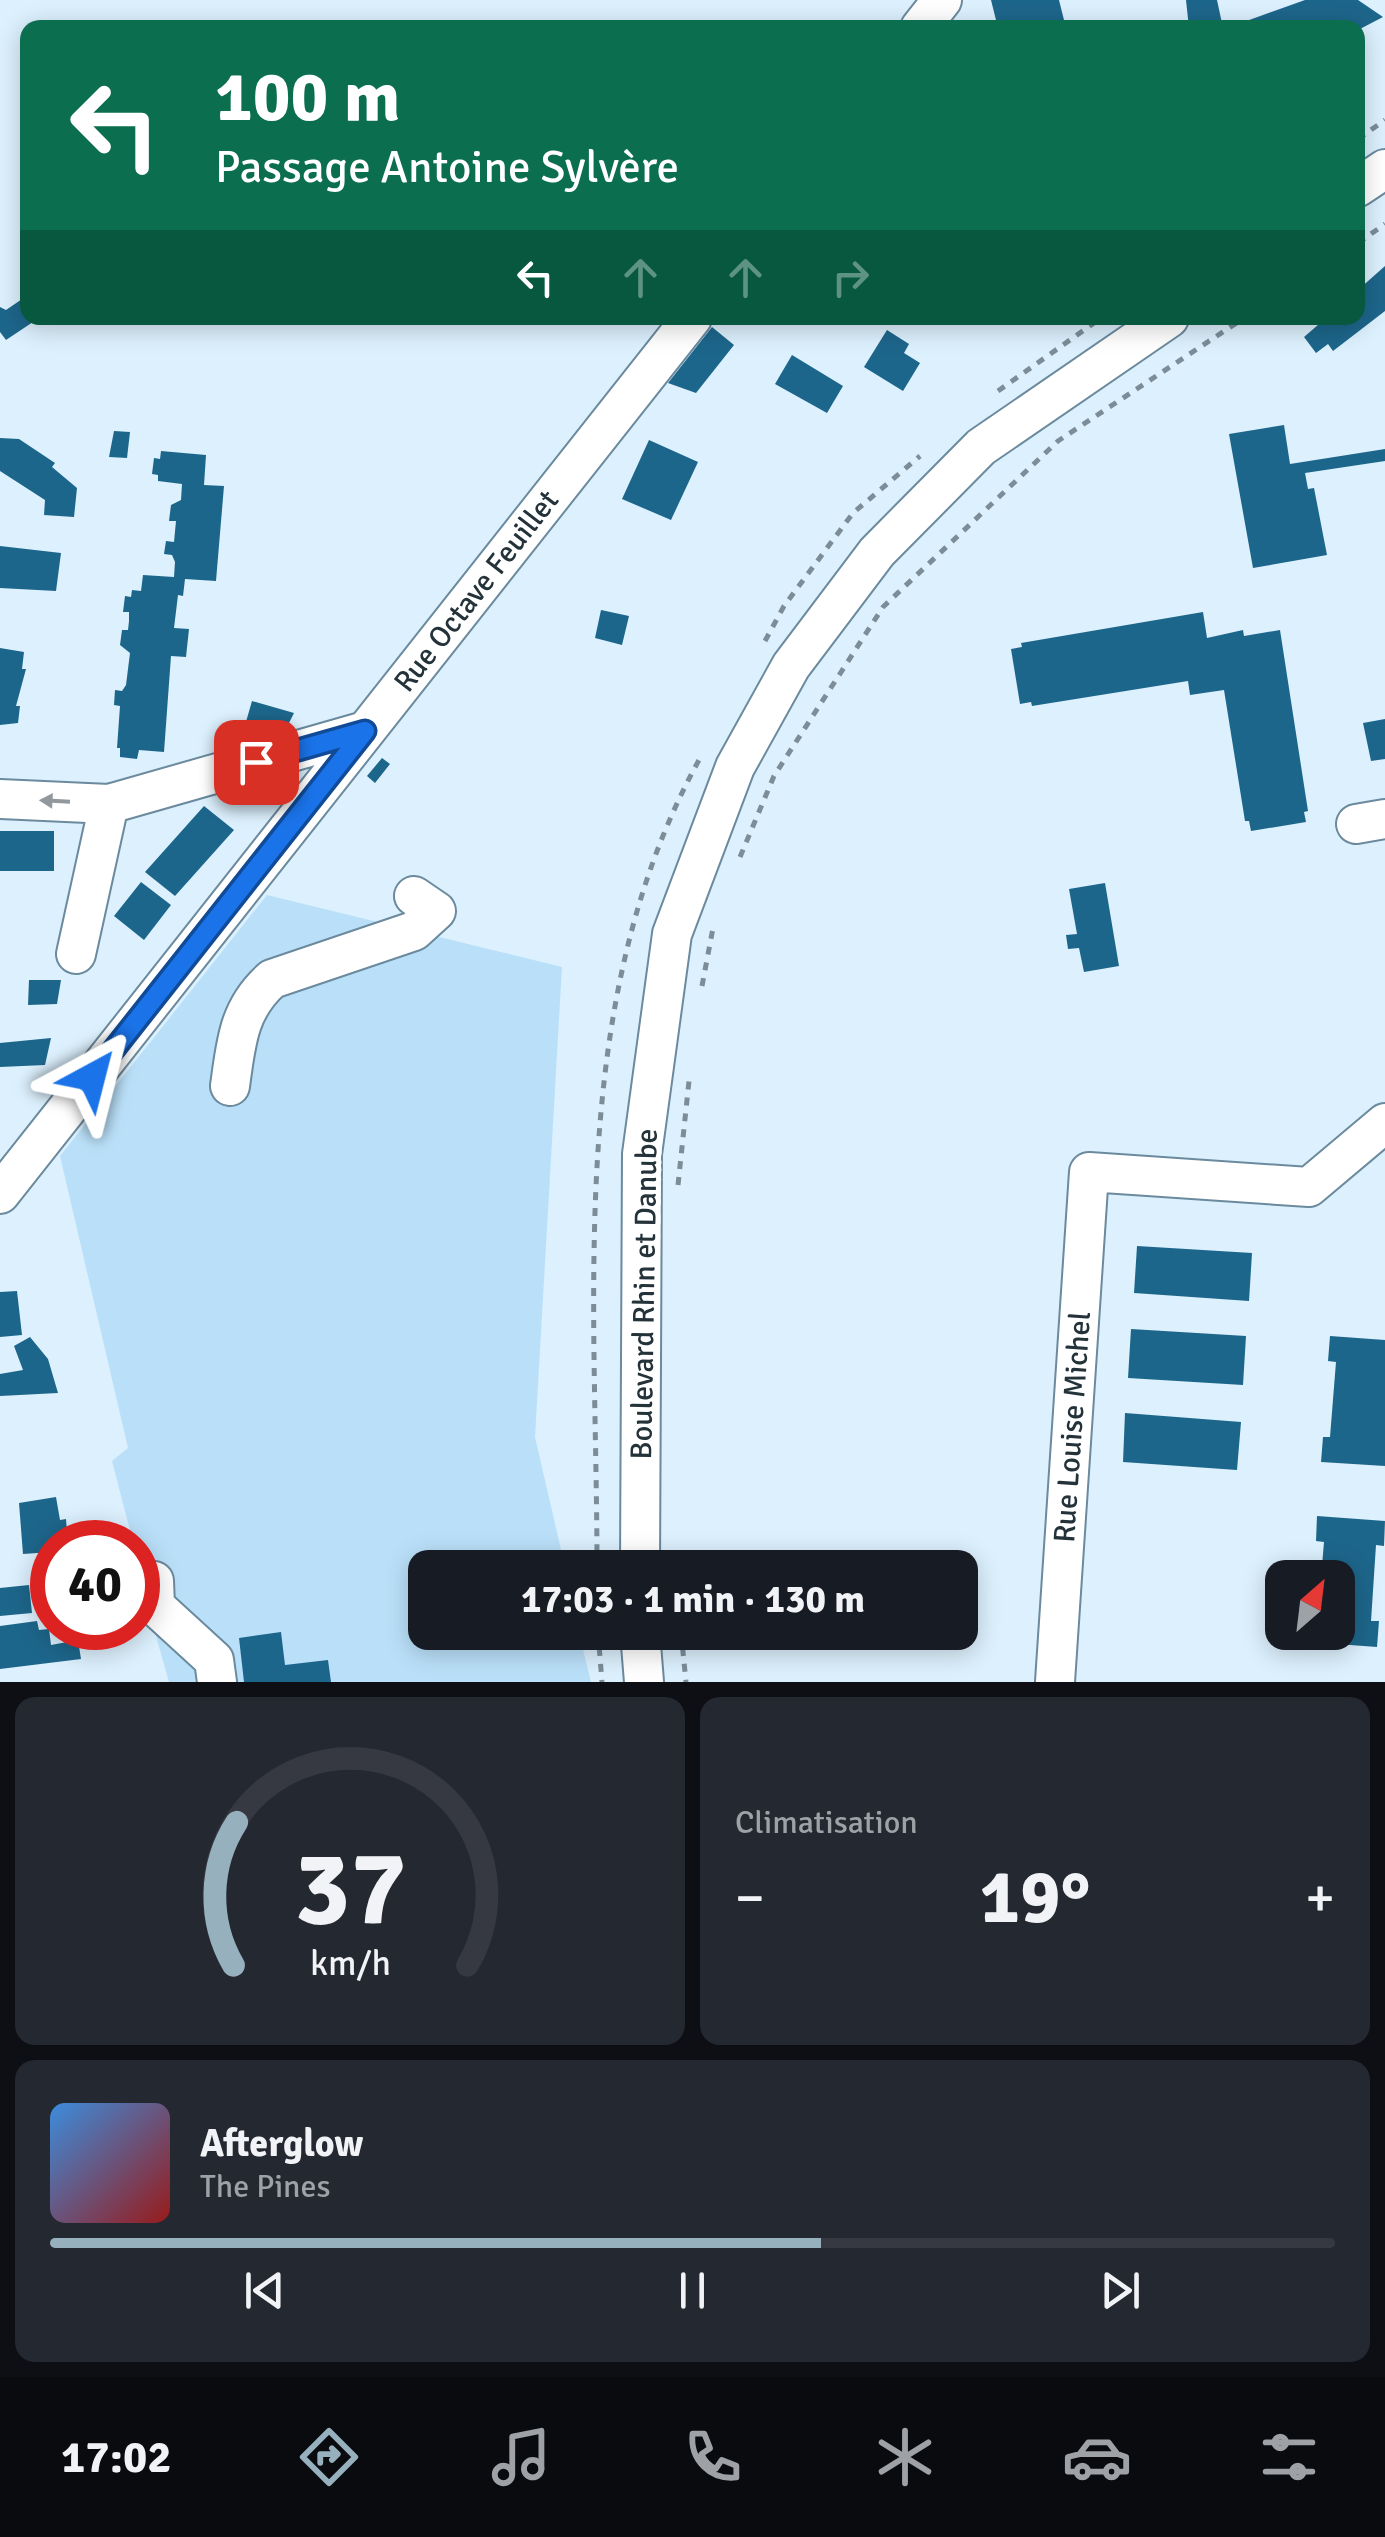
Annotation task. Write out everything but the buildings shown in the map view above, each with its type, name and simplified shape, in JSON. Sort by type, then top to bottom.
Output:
[{"type":"street","points":[[926,20],[942,0]]},
{"type":"street","name":"Rue Octave Feuillet","points":[[0,1194],[686,325]]},
{"type":"street","name":"Boulevard Rhin et Danube","points":[[640,1550],[642,1154],[672,934],[735,767],[791,666],[877,552],[982,447],[1159,325]]},
{"type":"street","points":[[0,799],[109,804],[365,731]]},
{"type":"street","points":[[76,954],[109,804]]},
{"type":"street","points":[[230,1086],[238,1024],[254,994],[272,979],[414,931],[436,910],[414,896]]},
{"type":"street","name":"Rue Louise Michel","points":[[1055,1682],[1089,1172],[1309,1187],[1385,1123]]},
{"type":"street","points":[[160,1610],[214,1660],[217,1682]]},
{"type":"street","points":[[641,1650],[644,1682]]},
{"type":"path","points":[[737,865],[774,776],[883,607],[1058,440],[1233,325]]},
{"type":"path","points":[[702,988],[715,918]]},
{"type":"path","points":[[678,1192],[689,1079]]},
{"type":"path","points":[[599,1650],[602,1682]]},
{"type":"path","points":[[683,1650],[686,1682]]},
{"type":"shaded area","points":[[267,895],[562,967],[535,1437],[561,1550],[408,1550],[408,1650],[583,1650],[591,1682],[169,1682],[160,1650],[160,1520],[127,1520],[112,1461],[128,1448],[60,1156]]},
{"type":"route","points":[[92,1077],[365,731],[256,762]]}]
